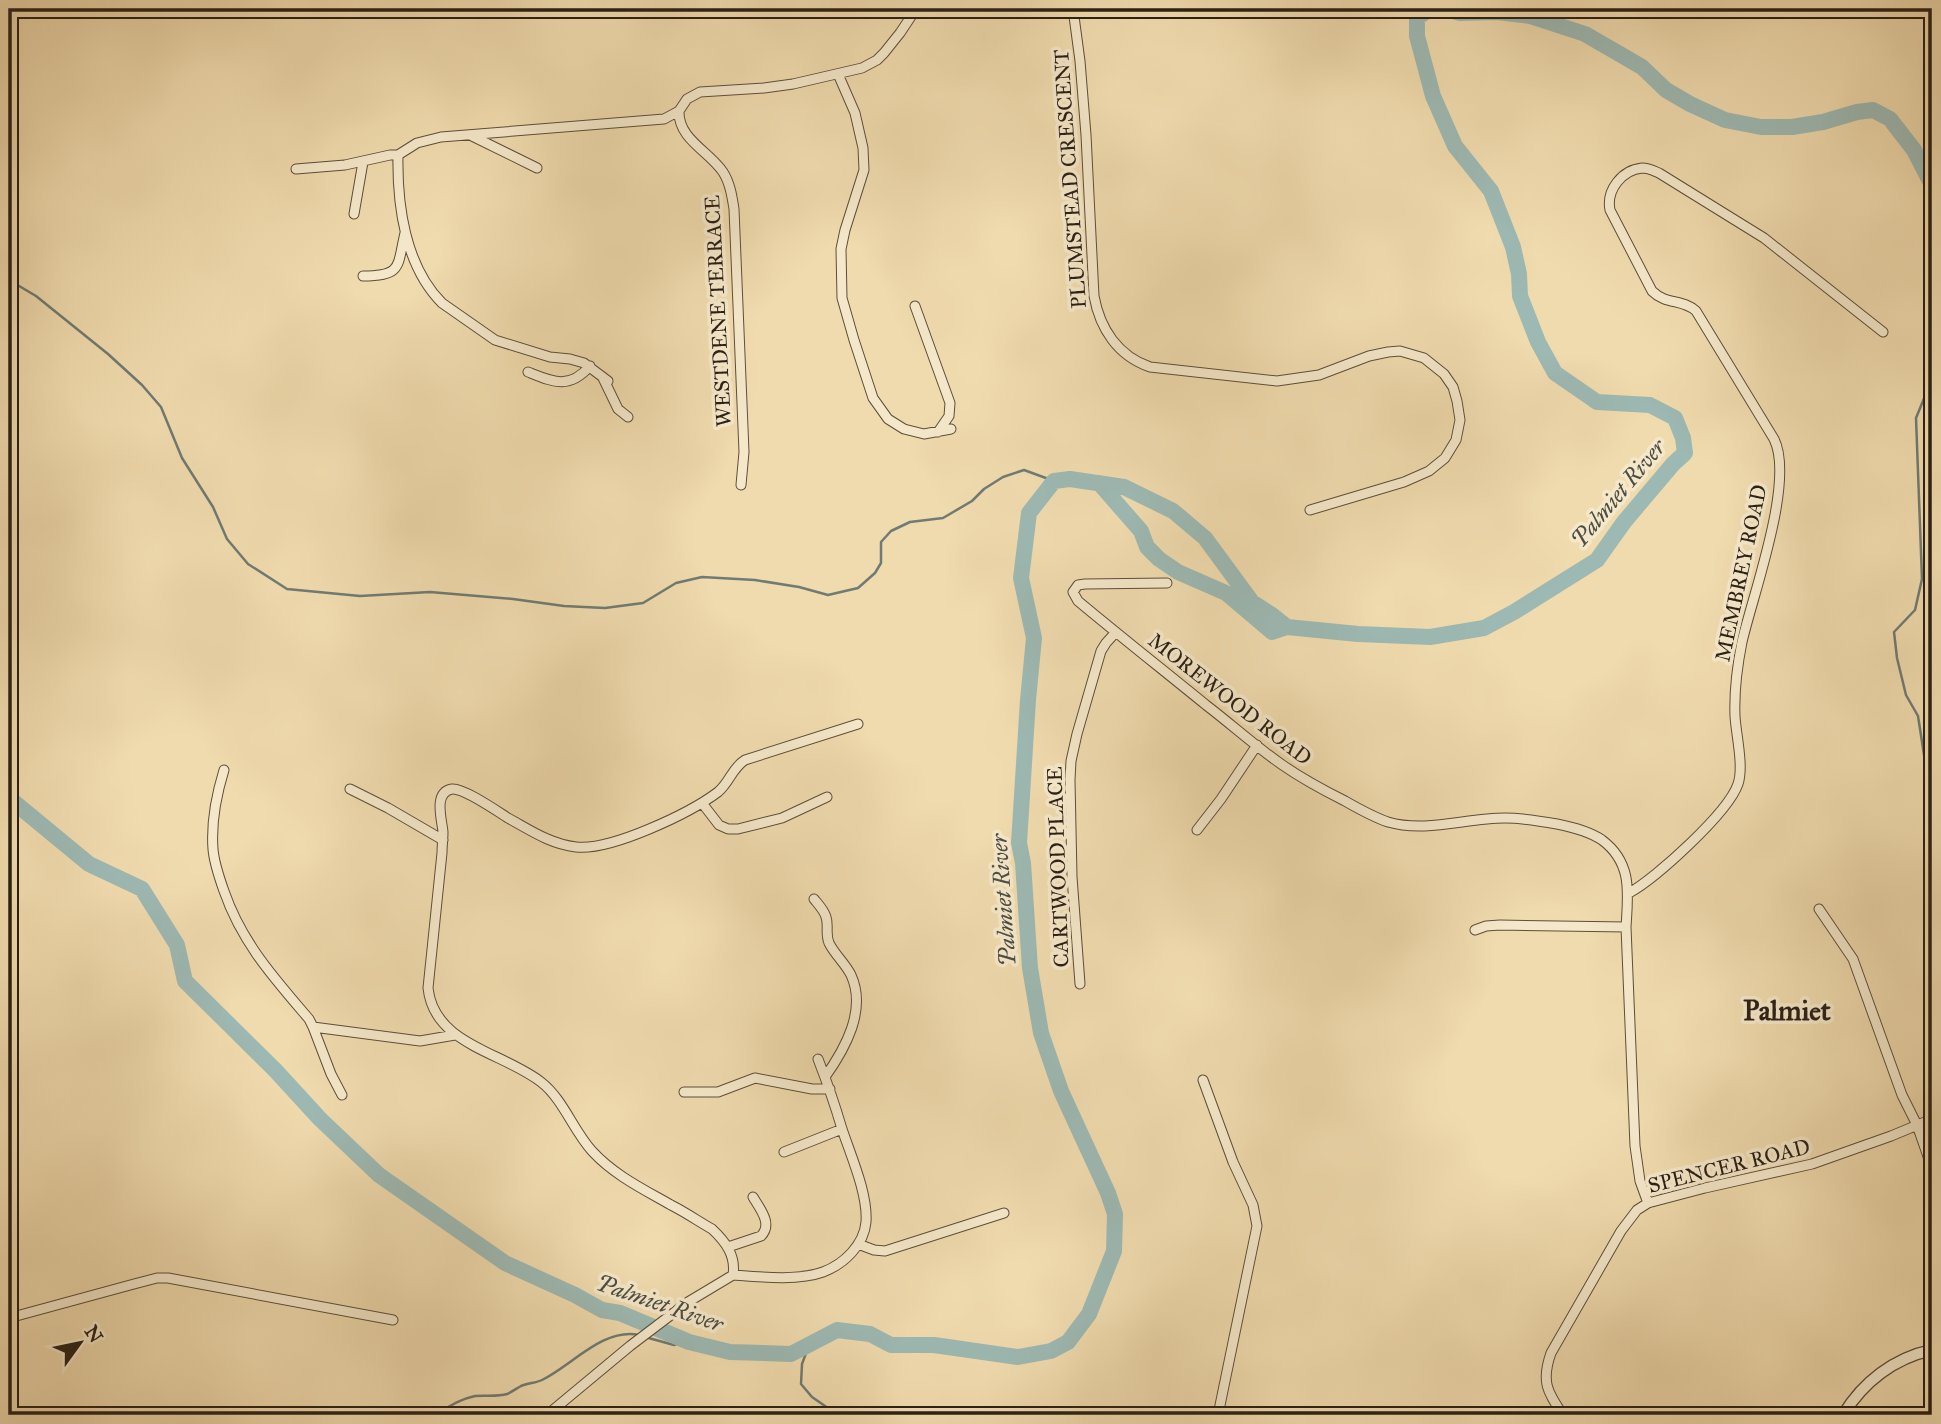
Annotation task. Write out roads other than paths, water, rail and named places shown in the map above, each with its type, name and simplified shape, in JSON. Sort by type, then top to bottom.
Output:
[{"type":"street","points":[[296,169],[345,165],[398,155],[417,143],[441,137],[658,120],[679,111],[687,99],[700,92],[764,88],[853,71],[877,60],[916,9]]},
{"type":"street","name":"PLUMSTEAD CRESCENT","points":[[1073,9],[1086,135],[1094,296],[1100,320],[1114,343],[1138,362],[1150,367],[1277,381],[1319,375],[1369,356],[1400,351],[1414,354],[1434,365],[1453,387],[1459,411],[1458,433],[1451,449],[1436,466],[1421,476],[1404,482],[1310,510]]},
{"type":"street","points":[[838,74],[855,113],[864,159],[841,249],[841,288],[849,325],[873,398],[882,413],[904,429],[924,434],[951,429]]},
{"type":"street","name":"WESTDENE TERRACE","points":[[679,111],[679,120],[686,134],[722,171],[730,188],[734,209],[744,452],[741,485]]},
{"type":"street","points":[[471,135],[537,168]]},
{"type":"street","points":[[398,155],[405,232],[424,281],[442,303],[495,340],[590,366],[605,379],[618,409],[628,416]]},
{"type":"street","points":[[354,214],[363,162]]},
{"type":"street","name":"MEMBREY ROAD","points":[[1629,893],[1655,876],[1681,852],[1730,799],[1738,785],[1740,765],[1735,685],[1743,639],[1770,535],[1777,498],[1780,458],[1774,439],[1696,311],[1685,304],[1659,298],[1652,290],[1610,210],[1608,202],[1612,190],[1616,183],[1633,171],[1642,168],[1660,173],[1764,238],[1883,332]]},
{"type":"street","points":[[363,276],[381,276],[394,270],[401,258],[405,232]]},
{"type":"street","points":[[915,306],[950,403],[948,416],[938,432]]},
{"type":"street","points":[[528,372],[556,383],[578,377],[590,366]]},
{"type":"street","name":"MOREWOOD ROAD","points":[[1167,583],[1085,584],[1074,588],[1073,592],[1078,601],[1280,764],[1320,788],[1388,822],[1431,825],[1504,818],[1531,819],[1588,833],[1615,853],[1622,864],[1629,893],[1626,927],[1635,1146],[1640,1181],[1648,1203]]},
{"type":"street","name":"CARTWOOD PLACE","points":[[1080,984],[1070,827],[1071,761],[1101,652],[1116,632]]},
{"type":"street","points":[[733,1275],[734,1267],[728,1247],[712,1229],[631,1182],[600,1160],[542,1083],[455,1035],[436,1016],[428,988],[443,840],[441,797],[450,790],[460,791],[555,843],[578,848],[596,846],[644,831],[702,803],[725,785],[737,766],[745,760],[858,724]]},
{"type":"street","points":[[1196,830],[1257,746]]},
{"type":"street","points":[[224,770],[217,793],[212,836],[213,852],[226,898],[249,945],[309,1019],[342,1095]]},
{"type":"street","points":[[349,789],[443,840]]},
{"type":"street","points":[[702,803],[719,825],[738,829],[782,818],[827,797]]},
{"type":"street","points":[[814,899],[826,916],[828,940],[834,953],[849,972],[856,993],[849,1035],[825,1077]]},
{"type":"street","points":[[1819,909],[1853,959],[1902,1095],[1917,1125],[1932,1168]]},
{"type":"street","points":[[1475,929],[1500,925],[1626,927]]},
{"type":"street","points":[[313,1027],[420,1041],[455,1035]]},
{"type":"street","points":[[547,1415],[688,1301],[733,1275],[799,1276],[821,1273],[849,1256],[863,1234],[866,1221],[864,1203],[818,1059]]},
{"type":"street","points":[[684,1092],[718,1092],[755,1078],[830,1090]]},
{"type":"street","points":[[1203,1080],[1233,1162],[1257,1217],[1218,1415]]},
{"type":"street","name":"SPENCER ROAD","points":[[1563,1415],[1546,1386],[1547,1365],[1551,1353],[1621,1231],[1637,1210],[1648,1203],[1812,1164],[1932,1119]]},
{"type":"street","points":[[784,1152],[842,1129]]},
{"type":"street","points":[[728,1247],[761,1236],[765,1232],[765,1220],[752,1197]]},
{"type":"street","points":[[858,1244],[885,1251],[1004,1213]]},
{"type":"street","points":[[9,1318],[157,1278],[168,1278],[393,1320]]},
{"type":"street","points":[[1843,1415],[1861,1390],[1879,1374],[1909,1357],[1932,1350]]},
{"type":"waterway","name":"Palmiet River","points":[[9,798],[89,864],[142,889],[177,945],[185,981],[276,1071],[320,1119],[379,1175],[505,1263],[602,1310],[620,1313],[689,1342],[730,1352],[791,1354],[837,1330],[870,1334],[891,1345],[934,1345],[1018,1357],[1051,1351],[1068,1342],[1089,1314],[1114,1251],[1115,1214],[1061,1091],[1041,1033],[1030,968],[1023,863],[1019,843],[1034,638],[1021,578],[1029,513],[1054,481],[1070,479],[1124,487],[1173,511],[1205,538],[1252,602],[1287,627],[1430,637],[1484,628],[1597,560],[1624,522],[1685,453],[1683,438],[1675,418],[1650,405],[1597,402],[1555,373],[1538,342],[1520,296],[1519,274],[1513,247],[1491,191],[1455,146],[1433,96],[1417,36],[1417,18],[1429,9]]},
{"type":"waterway","name":"Palmiet River","points":[[1447,9],[1460,13],[1497,12],[1530,16],[1585,34],[1642,67],[1666,90],[1725,120],[1761,127],[1792,127],[1873,110],[1890,119],[1914,150],[1932,185]]},
{"type":"waterway","points":[[9,280],[36,296],[142,385],[161,407],[182,458],[213,507],[227,539],[248,564],[287,589],[360,596],[430,592],[605,608],[643,603],[676,583],[702,577],[755,580],[828,595],[858,588],[875,573],[881,563],[881,542],[891,531],[910,522],[943,518],[972,501],[984,489],[1003,477],[1024,470],[1054,481]]},
{"type":"waterway","points":[[1932,389],[1925,396],[1916,418],[1922,579],[1915,610],[1894,632],[1906,695],[1918,716],[1929,787],[1927,822],[1932,834]]},
{"type":"waterway","points":[[1099,483],[1141,531],[1147,547],[1159,559],[1178,572],[1226,593],[1272,632],[1287,627]]},
{"type":"waterway","points":[[436,1415],[464,1399],[507,1394],[521,1386],[542,1380],[588,1349],[613,1337],[639,1335]]},
{"type":"waterway","points":[[645,1337],[674,1345],[686,1341]]},
{"type":"waterway","points":[[809,1345],[802,1364],[801,1384],[812,1397],[838,1415]]},
{"type":"waterway","points":[[420,1415],[428,1415]]},
{"type":"district","name":"Palmiet","points":[[1787,1010]]}]
